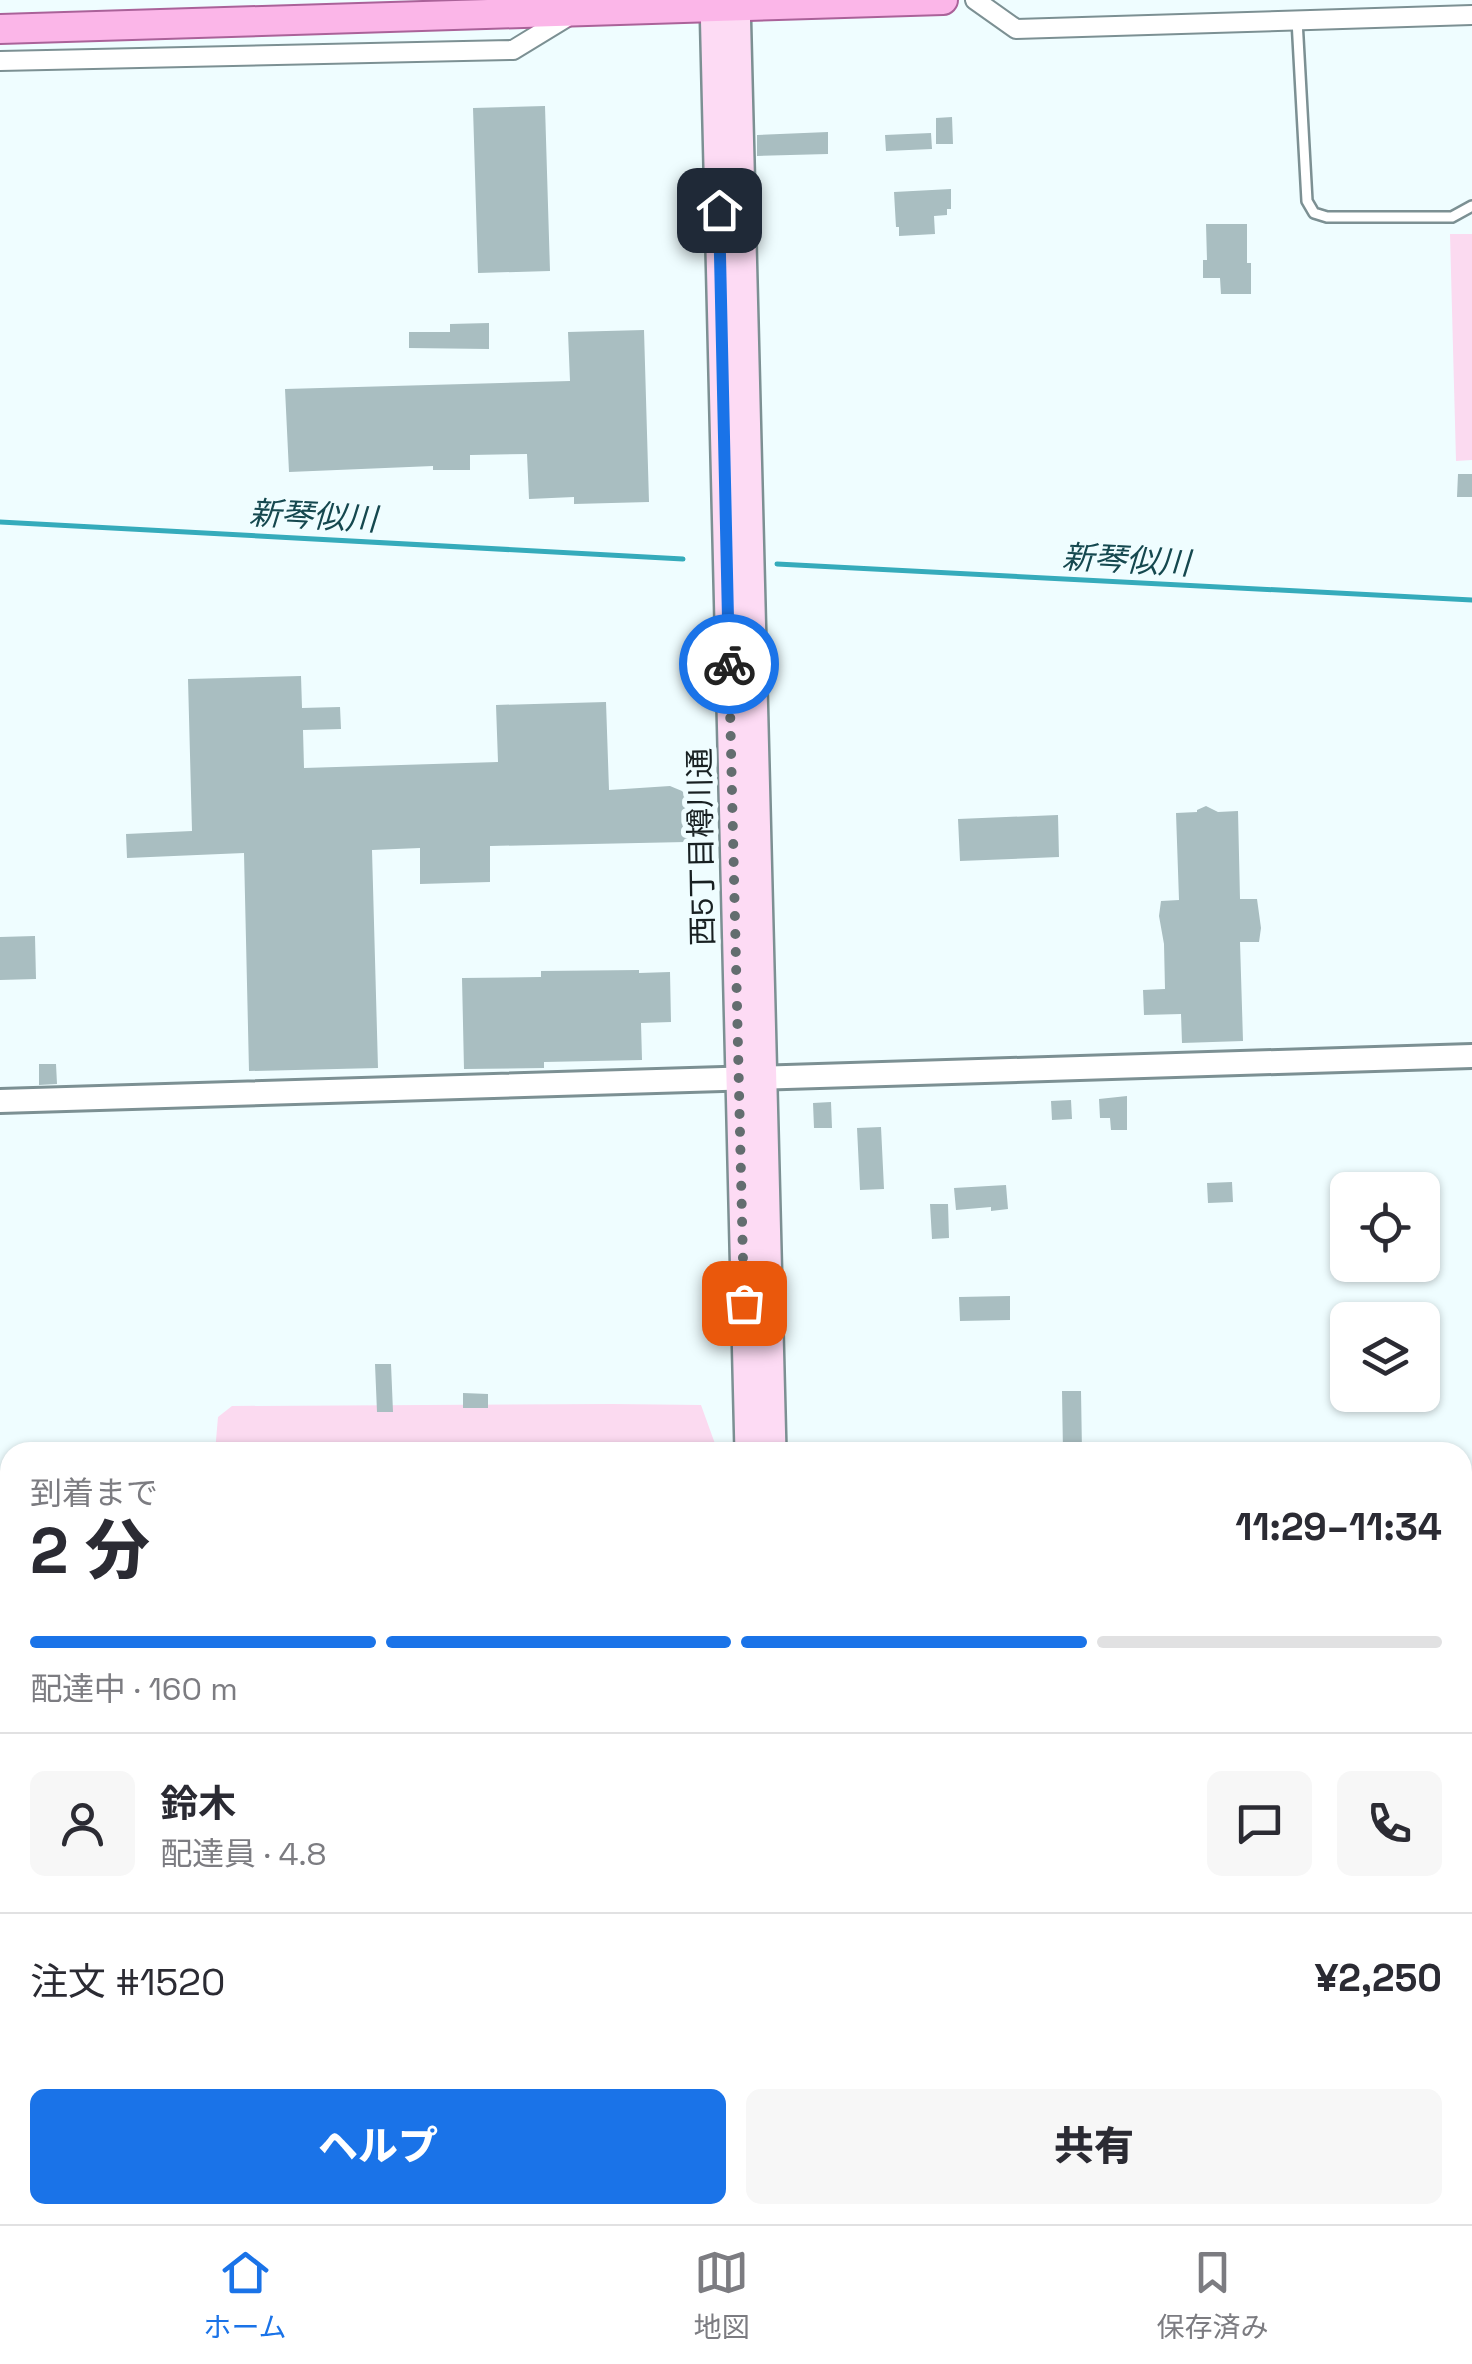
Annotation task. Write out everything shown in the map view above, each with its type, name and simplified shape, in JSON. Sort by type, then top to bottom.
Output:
[{"type":"main road","points":[[0,30],[725,3],[942,0]]},
{"type":"main road","name":"西5丁目樽川通","points":[[725,3],[751,1079],[748,1442]]},
{"type":"main road","name":"西5丁目樽川通","points":[[751,1079],[772,1442]]},
{"type":"street","points":[[975,0],[1016,28],[1472,15]]},
{"type":"street","points":[[0,61],[513,50],[576,11]]},
{"type":"street","points":[[0,1101],[1472,1056]]},
{"type":"lane","points":[[1296,20],[1306,201],[1314,213],[1327,217],[1452,217],[1472,206]]},
{"type":"shaded area","points":[[1450,234],[1472,234],[1472,460],[1456,461]]},
{"type":"shaded area","points":[[701,1405],[714,1442],[216,1442],[218,1417],[232,1406]]},
{"type":"building","points":[[545,106],[550,271],[478,273],[473,108]]},
{"type":"building","points":[[952,117],[953,144],[936,144],[936,118]]},
{"type":"building","points":[[828,132],[828,154],[757,156],[757,135]]},
{"type":"building","points":[[931,133],[932,149],[886,151],[885,135]]},
{"type":"building","points":[[951,189],[951,209],[947,209],[947,215],[934,216],[935,234],[899,236],[894,192]]},
{"type":"building","points":[[1206,224],[1247,224],[1251,294],[1221,294],[1220,278],[1203,278]]},
{"type":"building","points":[[489,323],[489,349],[409,348],[409,332],[450,332],[450,324]]},
{"type":"building","points":[[644,330],[649,502],[574,504],[574,497],[529,499],[527,454],[470,455],[470,470],[433,470],[433,466],[289,472],[285,389],[570,381],[568,332]]},
{"type":"building","points":[[1458,474],[1472,474],[1472,497],[1457,497]]},
{"type":"building","points":[[301,676],[302,708],[340,707],[341,729],[303,730],[304,768],[498,762],[496,705],[606,702],[609,790],[670,786],[682,791],[689,799],[689,818],[696,836],[686,842],[490,846],[490,882],[420,884],[420,848],[372,850],[378,1068],[249,1071],[244,853],[127,858],[126,834],[192,831],[188,679]]},
{"type":"building","points":[[1206,806],[1218,812],[1238,811],[1240,899],[1257,899],[1261,928],[1259,942],[1240,942],[1243,1041],[1182,1043],[1181,1014],[1144,1015],[1143,990],[1165,989],[1159,916],[1161,901],[1179,900],[1176,813],[1197,812]]},
{"type":"building","points":[[1058,815],[1059,857],[960,861],[958,819]]},
{"type":"building","points":[[35,936],[36,979],[0,980],[0,937]]},
{"type":"building","points":[[541,971],[670,972],[671,1022],[641,1023],[642,1060],[544,1062],[544,1068],[464,1069],[462,978],[541,977]]},
{"type":"building","points":[[39,1064],[56,1064],[57,1084],[39,1085]]},
{"type":"building","points":[[1127,1096],[1127,1130],[1111,1130],[1110,1118],[1100,1118],[1099,1099]]},
{"type":"building","points":[[1071,1100],[1072,1119],[1052,1120],[1051,1101]]},
{"type":"building","points":[[831,1102],[832,1128],[814,1128],[813,1103]]},
{"type":"building","points":[[881,1127],[884,1189],[860,1190],[857,1128]]},
{"type":"building","points":[[1232,1182],[1233,1202],[1208,1203],[1207,1183]]},
{"type":"building","points":[[1006,1185],[1008,1209],[956,1210],[954,1188]]},
{"type":"building","points":[[930,1204],[948,1204],[949,1238],[932,1239]]},
{"type":"building","points":[[1010,1296],[1010,1320],[960,1321],[959,1297]]},
{"type":"building","points":[[375,1364],[391,1364],[393,1412],[377,1412]]},
{"type":"building","points":[[1062,1391],[1081,1391],[1082,1442],[1063,1442]]},
{"type":"building","points":[[463,1393],[488,1394],[488,1408],[463,1408]]},
{"type":"waterway","name":"新琴似川","points":[[0,522],[683,559]]},
{"type":"waterway","name":"新琴似川","points":[[777,564],[1472,600]]},
{"type":"way so far","points":[[729,664],[744,1303]]},
{"type":"route","points":[[719,210],[729,664]]}]
